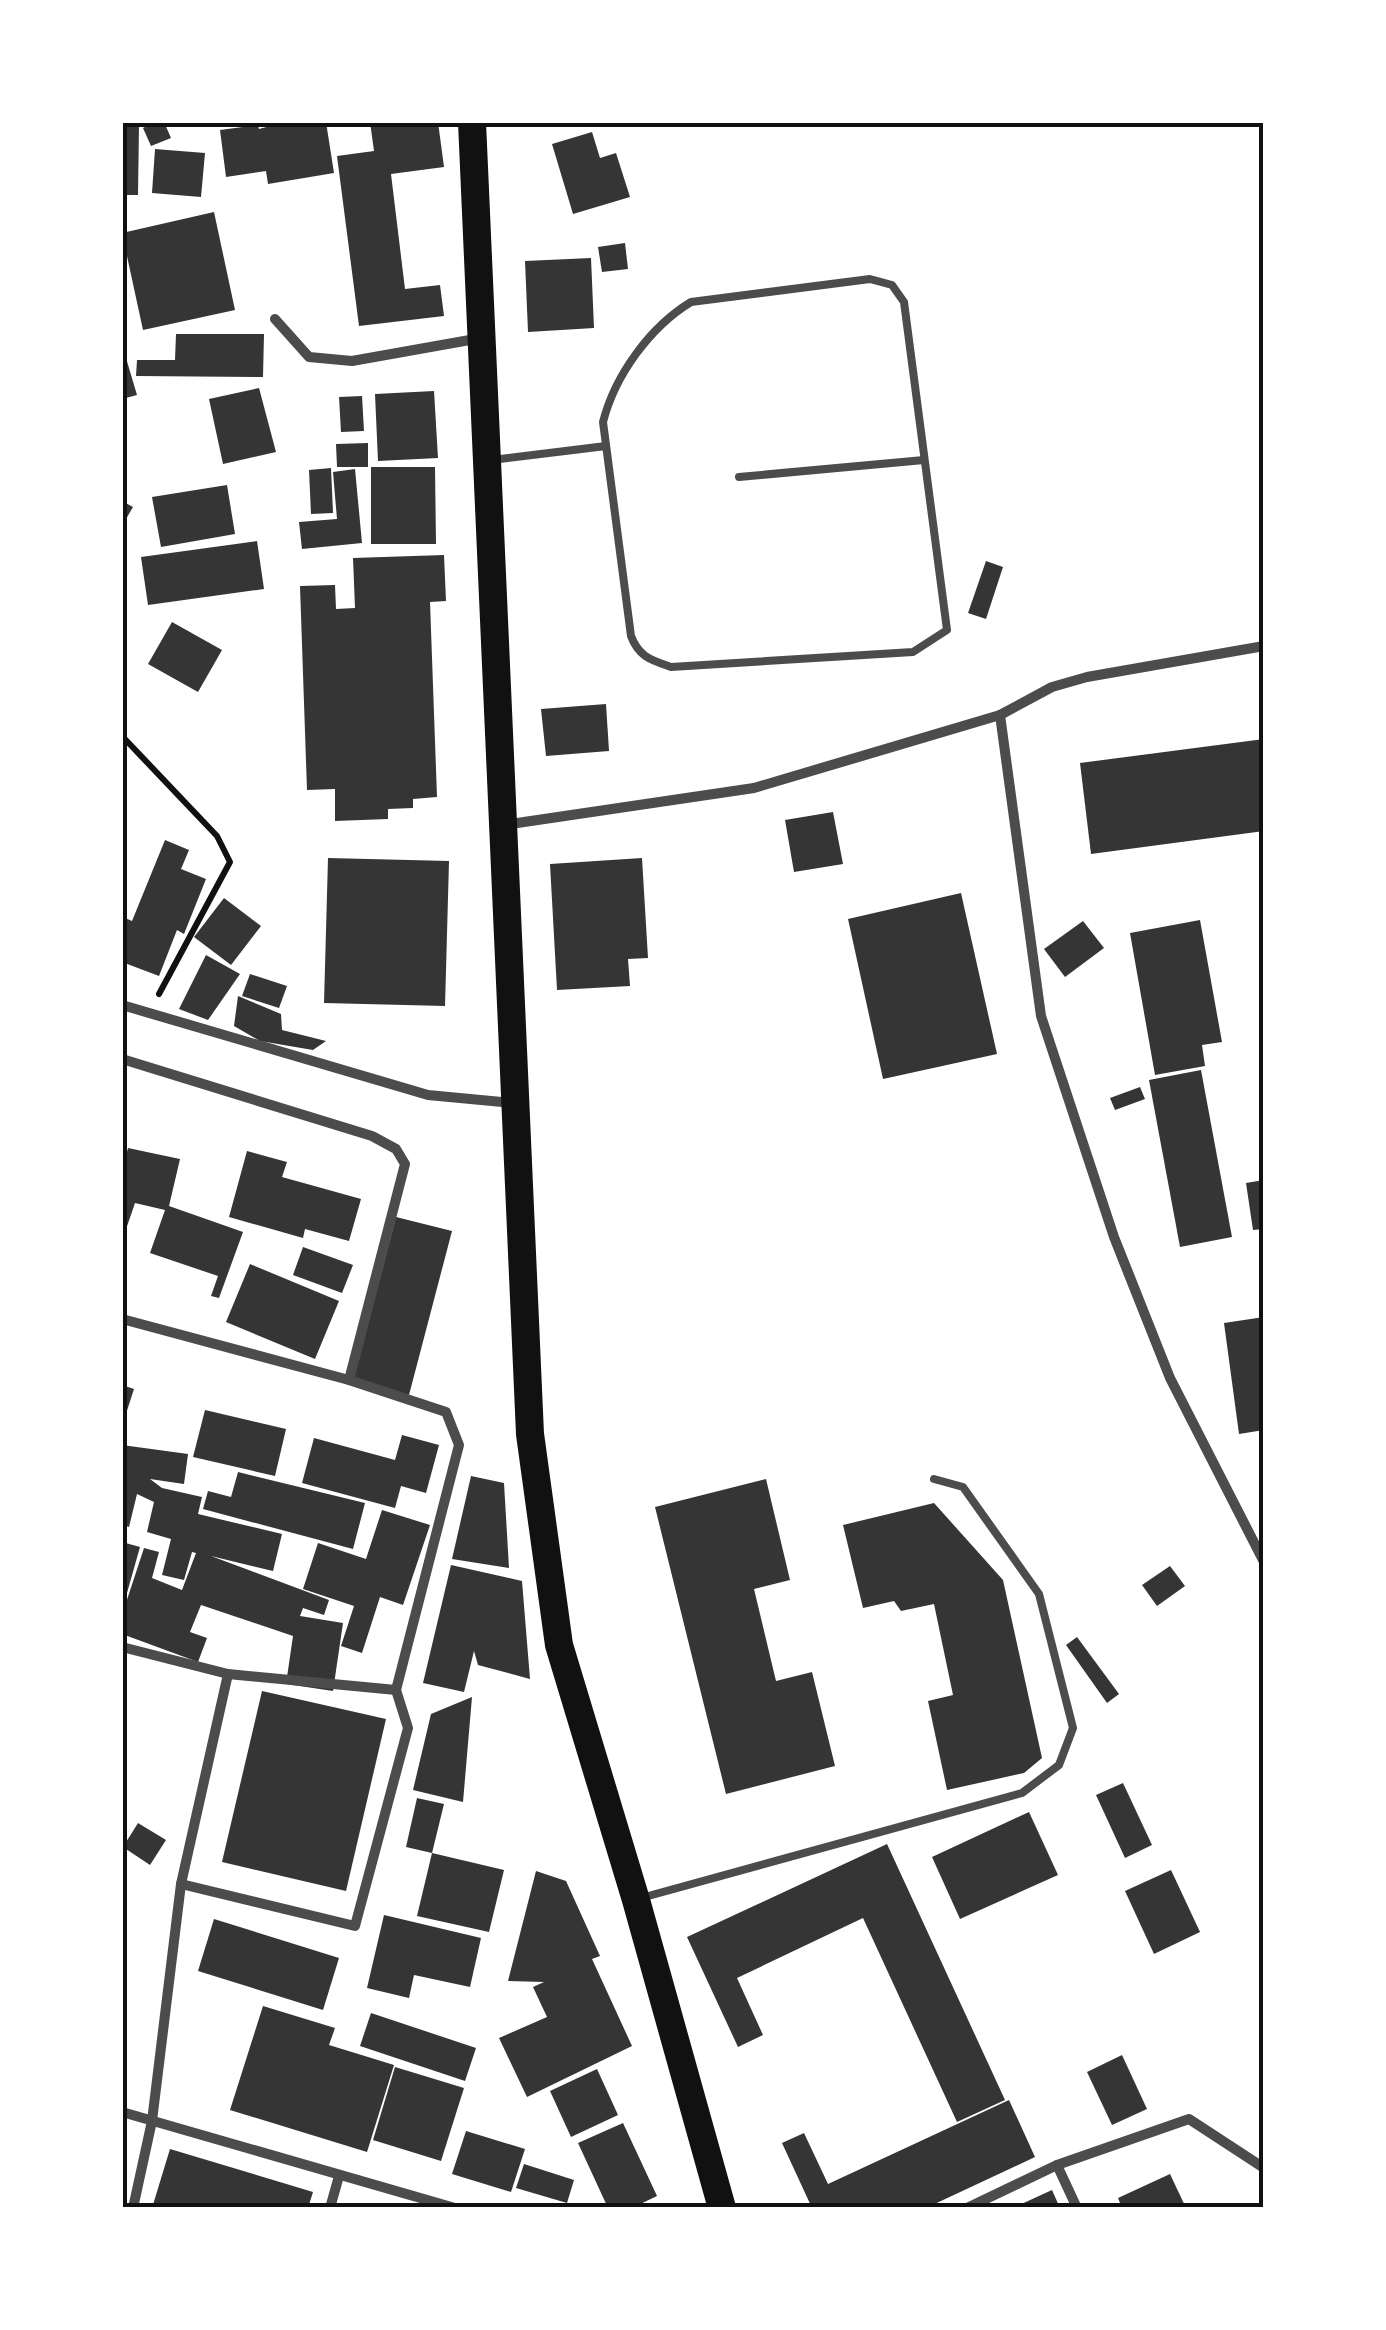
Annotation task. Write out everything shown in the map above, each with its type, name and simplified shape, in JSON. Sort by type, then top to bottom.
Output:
[{"type":"highway","points":[[472,122],[530,1434],[558,1645],[636,1900],[722,2208]]},
{"type":"street","points":[[276,319],[309,357],[352,360],[482,338]]},
{"type":"street","points":[[503,825],[754,788],[1000,715],[1052,686],[1264,646]]},
{"type":"street","points":[[1000,715],[1041,1016],[1114,1237],[1170,1378],[1264,1562]]},
{"type":"street","points":[[122,1005],[428,1095],[517,1104]]},
{"type":"street","points":[[122,1059],[372,1136],[396,1149],[405,1164],[349,1380]]},
{"type":"street","points":[[122,1320],[349,1380],[446,1412],[459,1445],[396,1690],[408,1728],[355,1926],[180,1884]]},
{"type":"street","points":[[122,1648],[228,1674],[396,1690]]},
{"type":"street","points":[[133,2208],[152,2121],[180,1884],[228,1674]]},
{"type":"street","points":[[122,2112],[455,2208]]},
{"type":"street","points":[[967,2208],[1057,2165],[1189,2119],[1264,2168]]},
{"type":"street","points":[[1057,2165],[1077,2208]]},
{"type":"street","points":[[330,2208],[339,2176]]},
{"type":"lane","points":[[870,279],[892,285],[904,302],[924,460],[947,630],[912,652],[671,667],[646,658],[636,649],[631,636],[603,422],[631,362],[672,314],[691,302],[870,279]]},
{"type":"lane","points":[[487,460],[606,446]]},
{"type":"lane","points":[[738,477],[924,460]]},
{"type":"lane","points":[[636,1900],[1022,1793],[1059,1765],[1073,1728],[1039,1594],[962,1487],[934,1478]]},
{"type":"path","points":[[122,736],[216,836],[230,862],[148,1013]]},
{"type":"building","points":[[164,122],[171,138],[151,146],[143,128]]},
{"type":"building","points":[[285,122],[326,122],[334,173],[268,184],[266,171],[226,177],[220,130],[258,125],[259,129]]},
{"type":"building","points":[[370,122],[438,122],[444,167],[391,174],[405,289],[440,285],[444,316],[359,326],[337,156],[374,151]]},
{"type":"building","points":[[122,125],[139,125],[138,195],[122,195]]},
{"type":"building","points":[[592,132],[600,158],[616,153],[630,197],[573,214],[552,144]]},
{"type":"building","points":[[155,149],[205,153],[201,197],[152,193]]},
{"type":"building","points":[[214,212],[235,310],[143,330],[122,233]]},
{"type":"building","points":[[625,243],[628,269],[602,272],[598,247]]},
{"type":"building","points":[[591,258],[594,328],[528,332],[525,261]]},
{"type":"building","points":[[176,334],[264,334],[263,377],[136,376],[137,360],[175,360]]},
{"type":"building","points":[[126,358],[137,395],[122,399],[122,359]]},
{"type":"building","points":[[259,388],[276,452],[223,464],[209,399]]},
{"type":"building","points":[[434,391],[438,458],[378,461],[375,394]]},
{"type":"building","points":[[362,396],[364,431],[341,432],[339,397]]},
{"type":"building","points":[[368,443],[368,467],[337,467],[336,444]]},
{"type":"building","points":[[371,467],[435,467],[436,544],[371,544]]},
{"type":"building","points":[[331,468],[333,513],[311,514],[309,470]]},
{"type":"building","points":[[355,469],[362,543],[302,549],[299,522],[337,519],[333,472]]},
{"type":"building","points":[[227,485],[235,534],[161,547],[152,497]]},
{"type":"building","points":[[122,501],[133,507],[122,526]]},
{"type":"building","points":[[257,541],[264,589],[148,605],[141,557]]},
{"type":"building","points":[[444,555],[446,601],[430,602],[437,797],[413,799],[413,808],[388,809],[388,819],[335,821],[335,789],[307,790],[300,586],[335,585],[336,609],[355,608],[353,558]]},
{"type":"building","points":[[986,561],[1003,567],[986,619],[968,613]]},
{"type":"building","points":[[172,622],[222,650],[198,692],[148,664]]},
{"type":"building","points":[[606,704],[609,751],[546,756],[541,709]]},
{"type":"building","points":[[1264,739],[1264,831],[1091,854],[1080,763]]},
{"type":"building","points":[[833,812],[843,864],[794,872],[785,820]]},
{"type":"building","points":[[165,840],[189,850],[181,869],[206,879],[184,934],[177,930],[159,976],[122,962],[122,924],[125,918],[132,921]]},
{"type":"building","points":[[328,858],[449,861],[445,1006],[324,1003]]},
{"type":"building","points":[[642,858],[648,958],[628,959],[630,986],[557,990],[550,864]]},
{"type":"building","points":[[961,893],[997,1054],[883,1079],[848,919]]},
{"type":"building","points":[[224,898],[261,926],[231,965],[194,937]]},
{"type":"building","points":[[1200,920],[1222,1042],[1202,1045],[1205,1066],[1155,1075],[1130,933]]},
{"type":"building","points":[[1083,921],[1104,948],[1065,977],[1044,949]]},
{"type":"building","points":[[206,955],[240,974],[208,1020],[179,1009]]},
{"type":"building","points":[[250,974],[287,986],[279,1008],[242,996]]},
{"type":"building","points":[[238,996],[281,1014],[282,1030],[326,1041],[313,1050],[260,1041],[234,1026]]},
{"type":"building","points":[[1201,1070],[1232,1237],[1180,1247],[1149,1080]]},
{"type":"building","points":[[1140,1087],[1145,1099],[1115,1110],[1110,1098]]},
{"type":"building","points":[[128,1148],[180,1159],[169,1206],[243,1232],[219,1298],[211,1296],[218,1276],[150,1253],[165,1210],[135,1203],[122,1241],[122,1172]]},
{"type":"building","points":[[247,1151],[287,1162],[282,1177],[361,1199],[349,1241],[305,1229],[303,1238],[229,1217]]},
{"type":"building","points":[[1264,1180],[1264,1229],[1253,1230],[1246,1183]]},
{"type":"building","points":[[396,1217],[452,1231],[409,1395],[353,1381]]},
{"type":"building","points":[[303,1247],[353,1265],[342,1293],[293,1275]]},
{"type":"building","points":[[250,1264],[339,1301],[315,1359],[226,1322]]},
{"type":"building","points":[[1264,1317],[1264,1430],[1239,1434],[1224,1323]]},
{"type":"building","points":[[122,1385],[134,1389],[123,1423],[122,1422]]},
{"type":"building","points":[[205,1410],[286,1429],[275,1476],[193,1457]]},
{"type":"building","points":[[402,1435],[439,1445],[426,1493],[401,1486],[395,1508],[302,1483],[314,1438],[395,1460]]},
{"type":"building","points":[[122,1445],[188,1454],[184,1484],[150,1479],[162,1488],[202,1497],[198,1514],[282,1534],[273,1571],[211,1556],[329,1600],[324,1615],[303,1608],[300,1616],[343,1623],[333,1691],[286,1684],[293,1636],[201,1605],[190,1632],[207,1638],[198,1662],[122,1634],[122,1615],[144,1548],[159,1552],[152,1578],[182,1590],[196,1553],[192,1552],[184,1580],[162,1575],[171,1539],[147,1532],[154,1502],[137,1494],[129,1527],[122,1525]]},
{"type":"building","points":[[238,1472],[365,1503],[353,1549],[203,1509],[208,1491],[231,1497]]},
{"type":"building","points":[[471,1476],[504,1483],[509,1568],[452,1559]]},
{"type":"building","points":[[766,1479],[790,1580],[754,1589],[776,1681],[812,1672],[835,1766],[726,1794],[655,1507]]},
{"type":"building","points":[[934,1503],[1003,1580],[1042,1758],[1024,1773],[947,1790],[928,1701],[953,1695],[934,1604],[901,1611],[894,1601],[863,1608],[843,1525]]},
{"type":"building","points":[[382,1510],[430,1525],[403,1605],[380,1597],[362,1653],[341,1646],[354,1606],[303,1589],[318,1543],[366,1559]]},
{"type":"building","points":[[122,1542],[140,1547],[127,1593],[122,1592]]},
{"type":"building","points":[[451,1565],[522,1581],[530,1679],[478,1665],[474,1651],[464,1692],[423,1683]]},
{"type":"building","points":[[1170,1566],[1185,1586],[1157,1606],[1142,1585]]},
{"type":"building","points":[[1077,1637],[1119,1694],[1107,1703],[1066,1645]]},
{"type":"building","points":[[262,1691],[386,1719],[346,1891],[222,1862]]},
{"type":"building","points":[[472,1697],[463,1802],[413,1790],[431,1714]]},
{"type":"building","points":[[1123,1783],[1152,1845],[1125,1858],[1096,1795]]},
{"type":"building","points":[[417,1798],[444,1804],[432,1853],[406,1847]]},
{"type":"building","points":[[1029,1812],[1058,1875],[960,1919],[932,1857]]},
{"type":"building","points":[[138,1823],[166,1840],[150,1865],[123,1847]]},
{"type":"building","points":[[887,1844],[1005,2100],[957,2122],[863,1918],[737,1978],[763,2035],[738,2047],[687,1937]]},
{"type":"building","points":[[432,1853],[504,1870],[489,1932],[417,1916]]},
{"type":"building","points":[[1171,1870],[1200,1932],[1154,1954],[1125,1891]]},
{"type":"building","points":[[536,1871],[566,1881],[600,1956],[592,1959],[632,2046],[527,2097],[499,2038],[547,2017],[533,1987],[544,1982],[508,1981]]},
{"type":"building","points":[[384,1915],[481,1938],[470,1987],[414,1975],[409,1998],[367,1988]]},
{"type":"building","points":[[214,1919],[339,1958],[323,2010],[198,1971]]},
{"type":"building","points":[[263,2006],[335,2028],[329,2045],[394,2065],[367,2152],[230,2110]]},
{"type":"building","points":[[371,2013],[476,2048],[465,2081],[360,2046]]},
{"type":"building","points":[[1122,2055],[1147,2109],[1112,2125],[1087,2072]]},
{"type":"building","points":[[395,2067],[464,2088],[441,2161],[373,2140]]},
{"type":"building","points":[[597,2069],[618,2115],[571,2137],[550,2091]]},
{"type":"building","points":[[1009,2100],[1035,2157],[926,2208],[812,2208],[782,2143],[804,2133],[828,2184]]},
{"type":"building","points":[[623,2123],[657,2196],[632,2208],[608,2208],[578,2143]]},
{"type":"building","points":[[466,2131],[525,2149],[511,2192],[452,2174]]},
{"type":"building","points":[[170,2149],[313,2192],[308,2208],[152,2208]]},
{"type":"building","points":[[524,2164],[574,2180],[567,2203],[516,2188]]},
{"type":"building","points":[[1170,2174],[1186,2208],[1122,2208],[1118,2198]]},
{"type":"building","points":[[1052,2190],[1060,2208],[1013,2208]]}]
